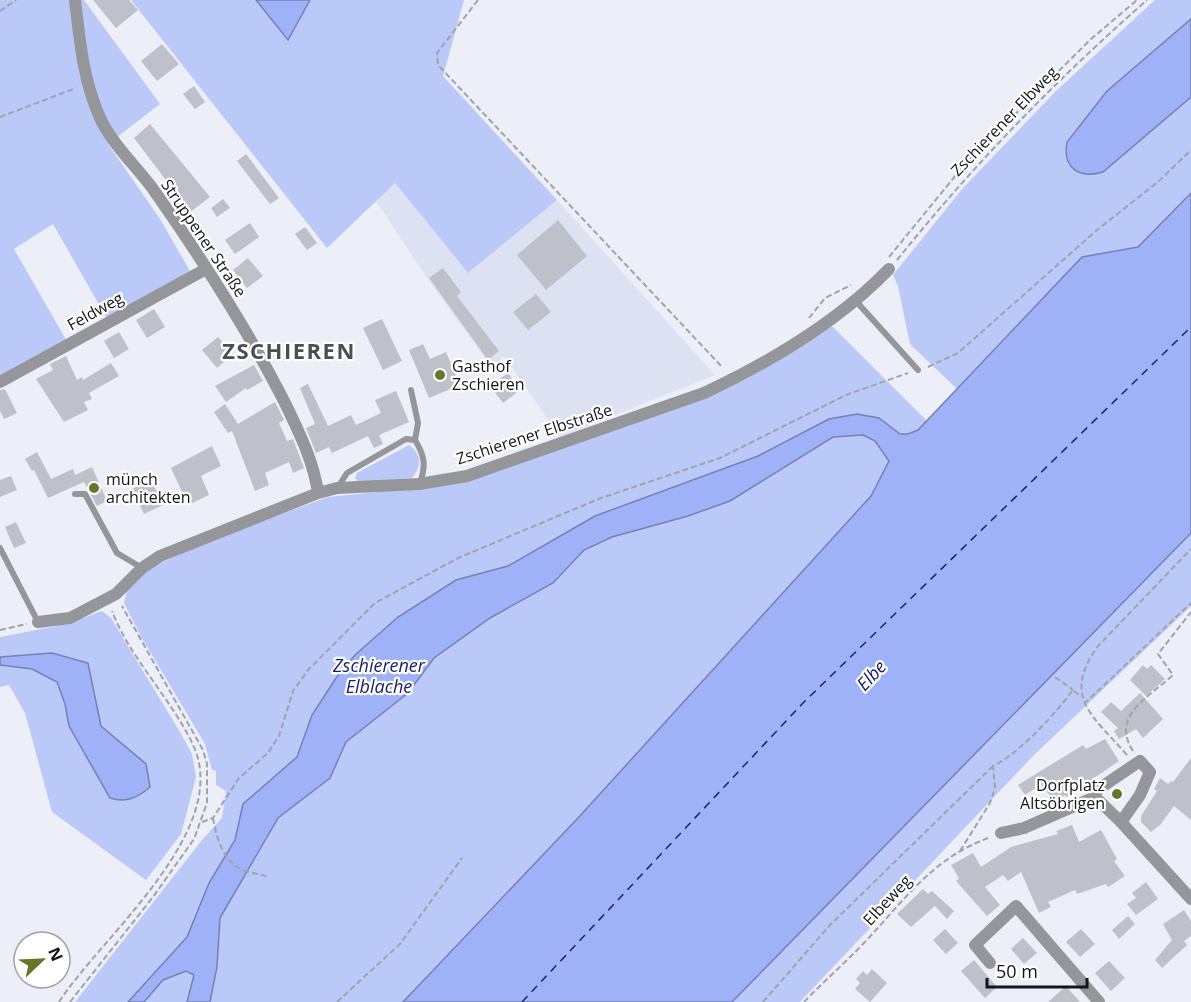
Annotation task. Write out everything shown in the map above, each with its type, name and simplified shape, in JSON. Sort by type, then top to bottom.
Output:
[{"type":"street","name":"Struppener Straße","points":[[75,0],[88,90],[102,122],[151,187],[206,268],[263,359],[301,438],[316,475],[318,493]]},
{"type":"street","name":"Zschierener Elbstraße","points":[[38,622],[70,618],[113,595],[142,568],[160,556],[318,493],[337,488],[419,484],[467,476],[704,393],[785,349],[855,300],[887,265]]},
{"type":"street","name":"Feldweg","points":[[0,382],[206,268]]},
{"type":"street","points":[[1095,797],[1097,790],[1137,763],[1150,772],[1140,795],[1121,822]]},
{"type":"street","points":[[1095,797],[1191,899]]},
{"type":"street","points":[[1001,833],[1024,828],[1095,797]]},
{"type":"street","points":[[990,963],[975,945],[1016,906],[1099,1002]]},
{"type":"lane","points":[[855,300],[918,370]]},
{"type":"lane","points":[[411,390],[418,423],[415,440],[425,467],[419,484]]},
{"type":"lane","points":[[337,488],[347,473],[406,440],[415,440]]},
{"type":"lane","points":[[75,494],[85,494],[117,553],[142,568]]},
{"type":"lane","points":[[0,548],[38,622]]},
{"type":"path","points":[[0,11],[16,0]]},
{"type":"path","points":[[478,0],[437,53],[438,64],[735,378]]},
{"type":"path","points":[[887,265],[965,164],[1090,40],[1137,0]]},
{"type":"path","name":"Zschierener Elbweg","points":[[887,265],[1004,136],[1147,0]]},
{"type":"path","points":[[0,117],[76,88],[88,90]]},
{"type":"path","points":[[202,822],[213,818],[238,778],[268,753],[279,736],[293,691],[309,669],[375,603],[458,558],[601,498],[720,458],[860,388],[933,366],[958,353],[1097,230],[1159,181],[1191,150]]},
{"type":"path","points":[[805,323],[825,298],[860,281]]},
{"type":"path","points":[[1137,763],[1083,705],[1080,685],[1089,658],[1098,646],[1191,549]]},
{"type":"path","points":[[70,1002],[183,856],[202,822],[208,782],[203,750],[113,595]]},
{"type":"path","points":[[59,1002],[168,864],[188,831],[198,802],[201,777],[195,748],[112,613],[113,595]]},
{"type":"path","points":[[1083,705],[1191,603]]},
{"type":"path","points":[[1137,763],[1125,732],[1127,718],[1173,675],[1158,654],[1191,612]]},
{"type":"path","points":[[0,630],[38,622]]},
{"type":"path","points":[[1055,677],[1081,697]]},
{"type":"path","points":[[763,1002],[830,925],[993,765],[1002,761],[1059,708],[1073,690]]},
{"type":"path","points":[[959,852],[990,802],[995,788],[993,765]]},
{"type":"path","points":[[213,818],[222,851],[229,860],[242,869],[268,877]]},
{"type":"path","name":"Elbeweg","points":[[804,1002],[864,943],[887,915],[924,877],[959,852],[1001,833]]},
{"type":"path","points":[[337,1002],[400,944],[462,858]]},
{"type":"shaded area","points":[[0,0],[84,0],[160,104],[108,144],[160,219],[190,271],[109,322],[53,224],[14,249],[68,343],[0,376]]},
{"type":"shaded area","points":[[131,0],[256,0],[287,39],[310,0],[464,0],[443,76],[557,200],[468,273],[395,183],[327,248]]},
{"type":"shaded area","points":[[1155,0],[1191,0],[1191,19],[1107,91],[1067,141],[1065,152],[1068,165],[1102,172],[1191,97],[1191,193],[1138,247],[1082,257],[957,389],[910,344],[898,286],[893,275],[963,188],[1056,91]]},
{"type":"shaded area","points":[[395,183],[468,273],[557,200],[715,375],[560,437],[504,356],[492,368],[427,278],[376,201]]},
{"type":"shaded area","points":[[832,326],[927,421],[918,430],[900,434],[879,418],[829,419],[758,456],[690,483],[508,566],[456,580],[312,715],[297,757],[243,804],[235,840],[209,883],[187,937],[128,1002],[75,1002],[202,840],[222,818],[226,791],[216,785],[216,771],[212,770],[205,744],[140,635],[124,603],[127,590],[150,568],[203,543],[328,497],[447,485],[705,397]]},
{"type":"shaded area","points":[[863,435],[875,441],[889,461],[871,496],[578,818],[403,1002],[210,1002],[217,967],[220,918],[278,818],[329,778],[346,742],[408,693],[434,658],[490,618],[553,583],[584,550],[612,537],[688,516],[730,501],[833,437]]},
{"type":"shaded area","points":[[409,445],[416,452],[419,460],[418,469],[412,478],[358,482],[355,478],[357,473]]},
{"type":"shaded area","points":[[1191,533],[1191,606],[1033,756],[800,1002],[732,1002]]},
{"type":"shaded area","points":[[102,611],[111,618],[180,732],[192,754],[196,777],[181,834],[146,880],[52,812],[25,713],[9,685],[0,687],[0,637],[67,624]]},
{"type":"shaded area","points":[[186,971],[194,975],[187,1002],[144,1002],[163,980]]},
{"type":"water","points":[[256,0],[310,0],[288,40]]},
{"type":"water","points":[[1191,19],[1191,97],[1103,172],[1087,174],[1074,169],[1067,159],[1067,142],[1107,91]]},
{"type":"water","points":[[1191,193],[1191,533],[732,1002],[403,1002],[578,818],[871,496],[889,461],[875,441],[863,435],[833,437],[730,501],[688,516],[612,537],[584,550],[553,583],[490,618],[434,658],[408,693],[346,742],[330,778],[278,818],[220,918],[217,967],[210,1002],[187,1002],[194,975],[186,971],[163,980],[144,1002],[128,1002],[187,937],[209,883],[235,840],[243,804],[297,757],[312,715],[336,678],[355,655],[398,617],[456,580],[508,566],[595,516],[758,456],[829,419],[857,414],[879,418],[900,434],[918,430],[1082,257],[1138,247]]},
{"type":"water","points":[[52,653],[88,663],[101,726],[146,764],[150,787],[141,794],[127,800],[110,798],[69,726],[65,704],[57,682],[32,669],[0,665],[0,657]]},
{"type":"building","points":[[93,0],[129,0],[138,10],[116,28]]},
{"type":"building","points":[[162,44],[179,64],[157,81],[141,61]]},
{"type":"building","points":[[194,86],[205,102],[195,109],[183,94]]},
{"type":"building","points":[[150,124],[210,197],[190,212],[134,138]]},
{"type":"building","points":[[246,154],[279,198],[270,204],[237,161]]},
{"type":"building","points":[[223,199],[230,208],[217,217],[211,208]]},
{"type":"building","points":[[558,220],[587,256],[546,290],[517,255]]},
{"type":"building","points":[[250,223],[259,237],[235,254],[225,240]]},
{"type":"building","points":[[305,227],[317,243],[307,250],[295,234]]},
{"type":"building","points":[[248,258],[263,276],[247,288],[233,270]]},
{"type":"building","points":[[443,268],[461,292],[457,296],[499,351],[488,360],[429,278]]},
{"type":"building","points":[[536,294],[551,312],[528,330],[513,312]]},
{"type":"building","points":[[154,309],[165,327],[147,338],[136,320]]},
{"type":"building","points":[[382,319],[402,361],[383,370],[363,328]]},
{"type":"building","points":[[119,332],[129,349],[114,358],[104,341]]},
{"type":"building","points":[[218,337],[233,354],[217,368],[202,350]]},
{"type":"building","points":[[423,344],[430,359],[446,352],[460,385],[429,398],[409,350]]},
{"type":"building","points":[[66,356],[77,380],[82,377],[83,380],[111,363],[119,376],[89,393],[92,399],[84,402],[88,410],[64,422],[36,379],[53,370],[50,364]]},
{"type":"building","points":[[254,365],[263,381],[247,390],[246,388],[226,402],[215,386]]},
{"type":"building","points":[[508,373],[520,390],[503,403],[490,386]]},
{"type":"building","points":[[308,384],[328,426],[351,415],[356,425],[381,413],[375,400],[396,391],[409,422],[379,435],[383,444],[374,448],[368,436],[332,453],[329,447],[316,453],[306,428],[315,424],[300,388]]},
{"type":"building","points":[[5,389],[17,413],[4,419],[0,411],[0,390]]},
{"type":"building","points":[[275,402],[284,420],[279,423],[287,441],[293,439],[304,468],[293,473],[289,462],[265,473],[269,485],[255,491],[232,431],[228,433],[214,412],[225,404],[238,424]]},
{"type":"building","points":[[212,446],[221,466],[201,476],[209,495],[188,505],[171,468]]},
{"type":"building","points":[[37,452],[51,479],[73,469],[75,475],[92,467],[107,501],[97,506],[84,482],[48,498],[34,470],[32,471],[25,459]]},
{"type":"building","points":[[11,476],[17,490],[0,497],[0,480]]},
{"type":"building","points":[[151,480],[163,505],[144,514],[132,489]]},
{"type":"building","points":[[16,522],[26,543],[14,548],[5,527]]},
{"type":"building","points":[[1143,665],[1147,669],[1151,665],[1165,679],[1146,696],[1130,680]]},
{"type":"building","points":[[1140,693],[1163,719],[1143,738],[1136,729],[1119,739],[1114,731],[1118,728],[1101,712],[1111,702],[1121,711]]},
{"type":"building","points":[[1105,739],[1119,761],[1066,797],[1065,795],[1055,802],[1041,785],[1025,795],[1018,785],[1083,745],[1086,749]]},
{"type":"building","points":[[1191,758],[1191,820],[1174,806],[1160,825],[1151,832],[1141,822],[1141,816],[1157,791],[1154,789],[1160,778],[1168,784],[1173,782]]},
{"type":"building","points":[[1072,825],[1079,842],[1101,830],[1117,859],[1114,861],[1125,876],[1108,887],[1106,884],[1077,894],[1075,890],[1048,902],[1051,907],[1039,913],[1021,872],[1008,881],[1003,875],[985,887],[1000,905],[987,916],[956,881],[959,878],[951,865],[973,853],[981,867],[1011,847],[1058,834],[1056,831]]},
{"type":"building","points":[[1146,882],[1158,899],[1136,915],[1127,904],[1136,898],[1132,893]]},
{"type":"building","points":[[923,889],[928,894],[932,891],[954,911],[947,919],[935,906],[911,927],[897,914]]},
{"type":"building","points":[[1184,910],[1191,921],[1191,936],[1184,941],[1187,945],[1162,968],[1155,960],[1172,940],[1163,924]]},
{"type":"building","points":[[1128,916],[1135,924],[1119,939],[1112,930]]},
{"type":"building","points":[[945,929],[958,943],[946,954],[933,940]]},
{"type":"building","points":[[1081,929],[1095,944],[1080,957],[1066,942]]},
{"type":"building","points":[[1023,938],[1037,953],[1024,964],[1011,949]]},
{"type":"building","points":[[974,960],[997,987],[985,998],[961,971]]},
{"type":"building","points":[[1109,961],[1125,978],[1111,991],[1095,973]]},
{"type":"building","points":[[872,969],[887,983],[870,1002],[855,989],[860,983],[856,979],[863,971],[867,975]]},
{"type":"building","points":[[1066,986],[1080,1002],[1048,1002]]},
{"type":"ferry route","points":[[522,1002],[803,703],[1191,327]]},
{"type":"place","name":"Gasthof Zschieren","points":[[440,375]]},
{"type":"place","name":"münch architekten","points":[[94,488]]},
{"type":"place","name":"Dorfplatz Altsöbrigen","points":[[1117,794]]},
{"type":"district","name":"ZSCHIEREN","points":[[289,350]]},
{"type":"water label","name":"Zschierener Elblache","points":[[379,675]]},
{"type":"water label","name":"Elbe","points":[[871,675]]}]
